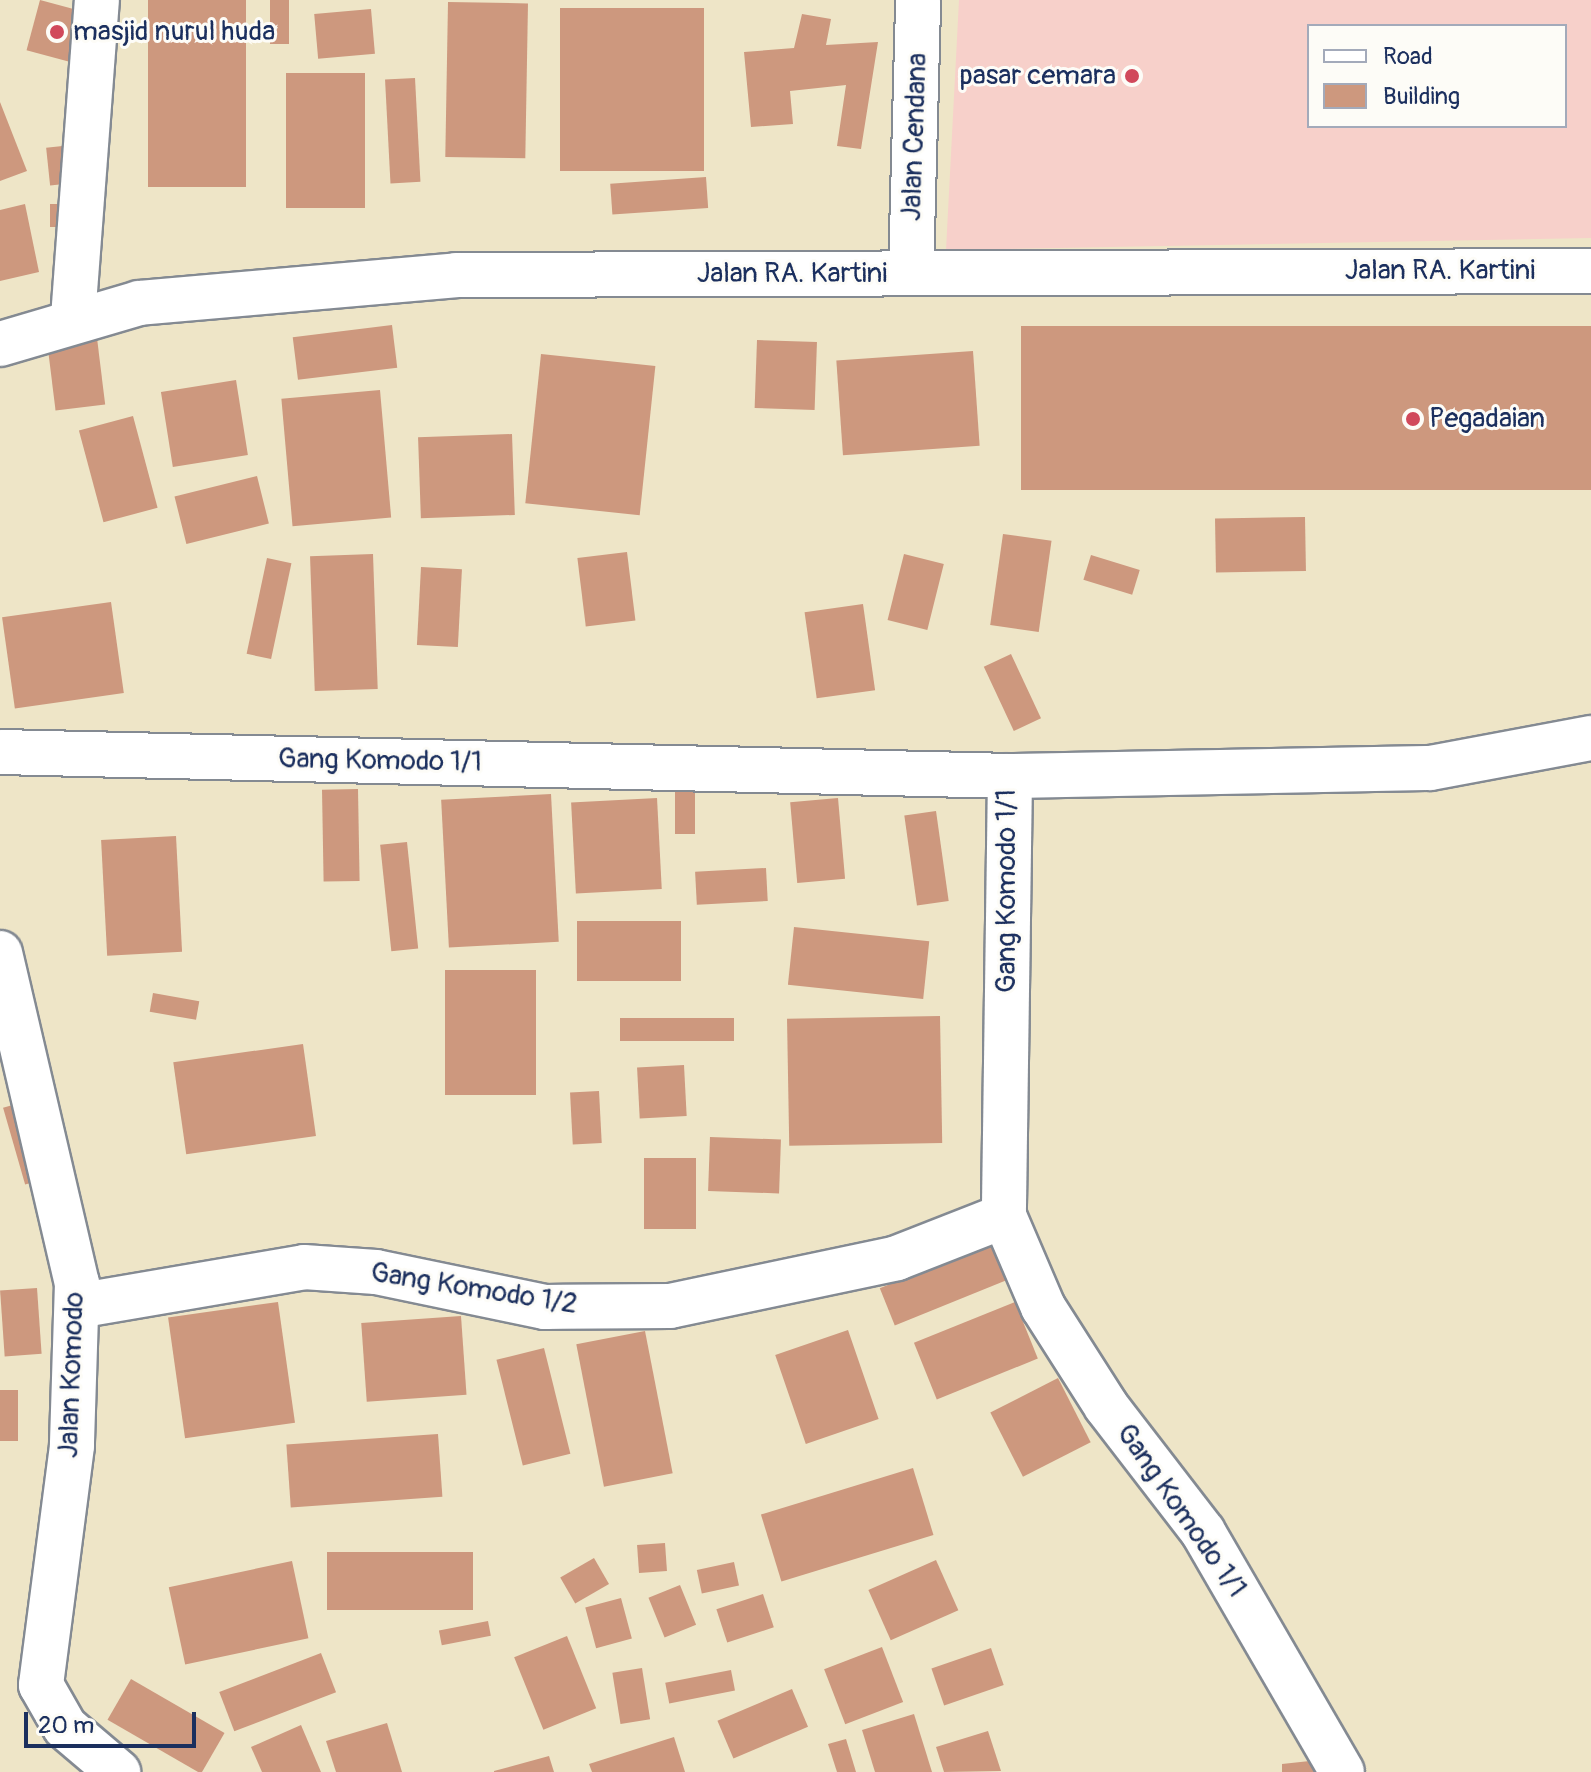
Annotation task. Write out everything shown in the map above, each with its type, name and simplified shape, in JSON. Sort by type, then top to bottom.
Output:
[{"type":"street","points":[[73,318],[97,0]]},
{"type":"street","name":"Jalan Cendana","points":[[911,273],[918,0]]},
{"type":"street","name":"Jalan RA. Kartini","points":[[0,344],[73,318],[217,292],[410,278],[1591,271]]},
{"type":"street","points":[[1010,776],[1430,768],[1591,738]]},
{"type":"street","name":"Gang Komodo 1/1","points":[[0,752],[1010,776],[1004,1216],[1043,1307],[1106,1406],[1203,1532],[1342,1772]]},
{"type":"street","name":"Jalan Komodo","points":[[0,953],[12,1051],[77,1306],[72,1446],[40,1674],[57,1718],[118,1772]]},
{"type":"street","name":"Gang Komodo 1/2","points":[[77,1306],[304,1267],[376,1272],[545,1307],[670,1306],[828,1277],[1004,1216]]},
{"type":"shaded area","name":"pasar cemara","points":[[959,0],[1591,0],[1591,238],[946,250]]},
{"type":"building","name":"masjid nurul huda","points":[[40,0],[91,14],[78,64],[27,50]]},
{"type":"building","points":[[148,0],[246,0],[246,187],[148,187]]},
{"type":"building","points":[[270,0],[289,0],[289,44],[270,44]]},
{"type":"building","points":[[448,2],[528,3],[525,158],[445,157]]},
{"type":"building","points":[[560,8],[704,8],[704,171],[560,171]]},
{"type":"building","points":[[371,9],[375,54],[318,59],[314,14]]},
{"type":"building","points":[[802,14],[831,19],[826,45],[878,42],[861,149],[837,146],[846,85],[790,91],[793,124],[751,127],[744,52],[794,48]]},
{"type":"building","points":[[286,73],[365,73],[365,208],[286,208]]},
{"type":"building","points":[[415,78],[420,182],[390,183],[385,80]]},
{"type":"building","points":[[0,102],[27,171],[0,181]]},
{"type":"building","points":[[72,145],[76,183],[50,186],[46,148]]},
{"type":"building","points":[[706,177],[708,208],[612,215],[610,184]]},
{"type":"building","points":[[25,204],[39,272],[0,281],[0,210]]},
{"type":"building","points":[[50,204],[68,204],[68,227],[50,227]]},
{"type":"building","points":[[392,325],[397,368],[298,380],[293,337]]},
{"type":"building","points":[[1021,326],[1591,326],[1591,490],[1021,490]]},
{"type":"building","points":[[97,338],[105,405],[56,411],[47,344]]},
{"type":"building","points":[[757,340],[817,342],[815,410],[755,408]]},
{"type":"building","points":[[973,351],[980,446],[843,455],[836,361]]},
{"type":"building","points":[[541,354],[655,366],[640,515],[525,503]]},
{"type":"building","points":[[236,380],[248,455],[173,467],[161,392]]},
{"type":"building","points":[[380,390],[391,518],[293,526],[281,399]]},
{"type":"building","points":[[133,416],[158,508],[103,522],[79,430]]},
{"type":"building","points":[[512,434],[515,515],[421,518],[418,437]]},
{"type":"building","points":[[257,476],[269,524],[186,544],[175,497]]},
{"type":"building","points":[[1305,517],[1306,571],[1216,573],[1215,519]]},
{"type":"building","points":[[1003,534],[1052,541],[1039,632],[990,625]]},
{"type":"building","points":[[627,552],[635,620],[586,627],[577,558]]},
{"type":"building","points":[[373,554],[378,689],[315,691],[310,556]]},
{"type":"building","points":[[904,554],[944,564],[927,630],[888,620]]},
{"type":"building","points":[[1091,555],[1140,570],[1132,595],[1083,580]]},
{"type":"building","points":[[267,558],[291,563],[271,659],[247,654]]},
{"type":"building","points":[[421,567],[462,569],[458,647],[417,645]]},
{"type":"building","points":[[111,602],[124,693],[15,708],[2,617]]},
{"type":"building","points":[[863,604],[875,690],[817,698],[805,612]]},
{"type":"building","points":[[1011,654],[1041,718],[1014,731],[984,667]]},
{"type":"building","points":[[675,784],[695,784],[695,834],[675,834]]},
{"type":"building","points":[[358,789],[360,881],[324,882],[322,790]]},
{"type":"building","points":[[551,794],[559,942],[449,948],[441,800]]},
{"type":"building","points":[[657,798],[662,889],[576,893],[571,803]]},
{"type":"building","points":[[838,798],[845,879],[797,883],[790,802]]},
{"type":"building","points":[[936,811],[949,901],[917,906],[904,815]]},
{"type":"building","points":[[176,836],[182,952],[107,956],[101,840]]},
{"type":"building","points":[[407,842],[418,948],[391,951],[380,845]]},
{"type":"building","points":[[766,868],[768,901],[697,905],[695,872]]},
{"type":"building","points":[[577,921],[681,921],[681,981],[577,981]]},
{"type":"building","points":[[794,927],[929,941],[923,999],[788,985]]},
{"type":"building","points":[[445,970],[536,970],[536,1095],[445,1095]]},
{"type":"building","points":[[153,993],[199,1001],[196,1020],[150,1012]]},
{"type":"building","points":[[940,1016],[942,1143],[789,1146],[787,1019]]},
{"type":"building","points":[[620,1018],[734,1018],[734,1041],[620,1041]]},
{"type":"building","points":[[303,1044],[316,1136],[186,1154],[173,1062]]},
{"type":"building","points":[[684,1065],[687,1116],[640,1118],[637,1067]]},
{"type":"building","points":[[599,1091],[602,1143],[573,1144],[570,1093]]},
{"type":"building","points":[[30,1100],[52,1177],[25,1185],[3,1108]]},
{"type":"building","points":[[710,1137],[781,1139],[779,1193],[708,1191]]},
{"type":"building","points":[[644,1158],[696,1158],[696,1229],[644,1229]]},
{"type":"building","points":[[992,1243],[1007,1280],[895,1325],[880,1288]]},
{"type":"building","points":[[37,1288],[42,1354],[5,1356],[0,1291]]},
{"type":"building","points":[[278,1302],[295,1423],[185,1438],[168,1317]]},
{"type":"building","points":[[1015,1302],[1038,1359],[937,1399],[914,1343]]},
{"type":"building","points":[[461,1316],[467,1395],[367,1402],[361,1323]]},
{"type":"building","points":[[848,1330],[879,1419],[806,1444],[775,1355]]},
{"type":"building","points":[[645,1331],[673,1473],[604,1487],[576,1344]]},
{"type":"building","points":[[544,1348],[570,1454],[523,1466],[496,1360]]},
{"type":"building","points":[[1058,1378],[1091,1442],[1023,1477],[990,1413]]},
{"type":"building","points":[[0,1390],[18,1390],[18,1441],[0,1441]]},
{"type":"building","points":[[438,1434],[442,1497],[291,1507],[286,1445]]},
{"type":"building","points":[[913,1468],[933,1535],[781,1581],[761,1514]]},
{"type":"building","points":[[665,1543],[667,1571],[639,1573],[637,1545]]},
{"type":"building","points":[[327,1552],[473,1552],[473,1610],[327,1610]]},
{"type":"building","points":[[594,1558],[609,1584],[575,1603],[560,1578]]},
{"type":"building","points":[[936,1560],[958,1610],[891,1640],[868,1590]]},
{"type":"building","points":[[292,1561],[308,1638],[185,1664],[169,1587]]},
{"type":"building","points":[[734,1562],[739,1585],[702,1593],[697,1570]]},
{"type":"building","points":[[680,1585],[696,1625],[665,1638],[648,1598]]},
{"type":"building","points":[[763,1594],[774,1627],[727,1642],[716,1609]]},
{"type":"building","points":[[621,1598],[632,1639],[596,1648],[585,1608]]},
{"type":"building","points":[[488,1621],[491,1636],[442,1645],[439,1631]]},
{"type":"building","points":[[567,1636],[596,1708],[543,1730],[514,1657]]},
{"type":"building","points":[[882,1647],[903,1702],[845,1724],[824,1669]]},
{"type":"building","points":[[991,1648],[1004,1685],[944,1705],[931,1669]]},
{"type":"building","points":[[321,1653],[336,1692],[234,1731],[219,1692]]},
{"type":"building","points":[[642,1668],[650,1719],[621,1724],[612,1673]]},
{"type":"building","points":[[731,1670],[735,1691],[669,1703],[665,1683]]},
{"type":"building","points":[[131,1679],[225,1733],[202,1772],[198,1772],[108,1720]]},
{"type":"building","points":[[792,1689],[808,1727],[733,1758],[717,1721]]},
{"type":"building","points":[[914,1714],[932,1772],[875,1772],[862,1730]]},
{"type":"building","points":[[387,1723],[402,1772],[336,1772],[326,1741]]},
{"type":"building","points":[[301,1725],[321,1772],[262,1772],[251,1747]]},
{"type":"building","points":[[988,1731],[1001,1771],[944,1772],[936,1747]]},
{"type":"building","points":[[674,1737],[685,1772],[592,1772],[589,1764]]},
{"type":"building","points":[[846,1739],[856,1772],[837,1772],[828,1744]]},
{"type":"building","points":[[549,1756],[554,1772],[494,1772],[494,1771]]},
{"type":"building","points":[[1319,1760],[1320,1772],[1282,1772],[1282,1764]]},
{"type":"place","name":"masjid nurul huda","points":[[57,32]]},
{"type":"place","name":"pasar cemara","points":[[1132,76]]},
{"type":"place","name":"Pegadaian","points":[[1413,419]]}]
